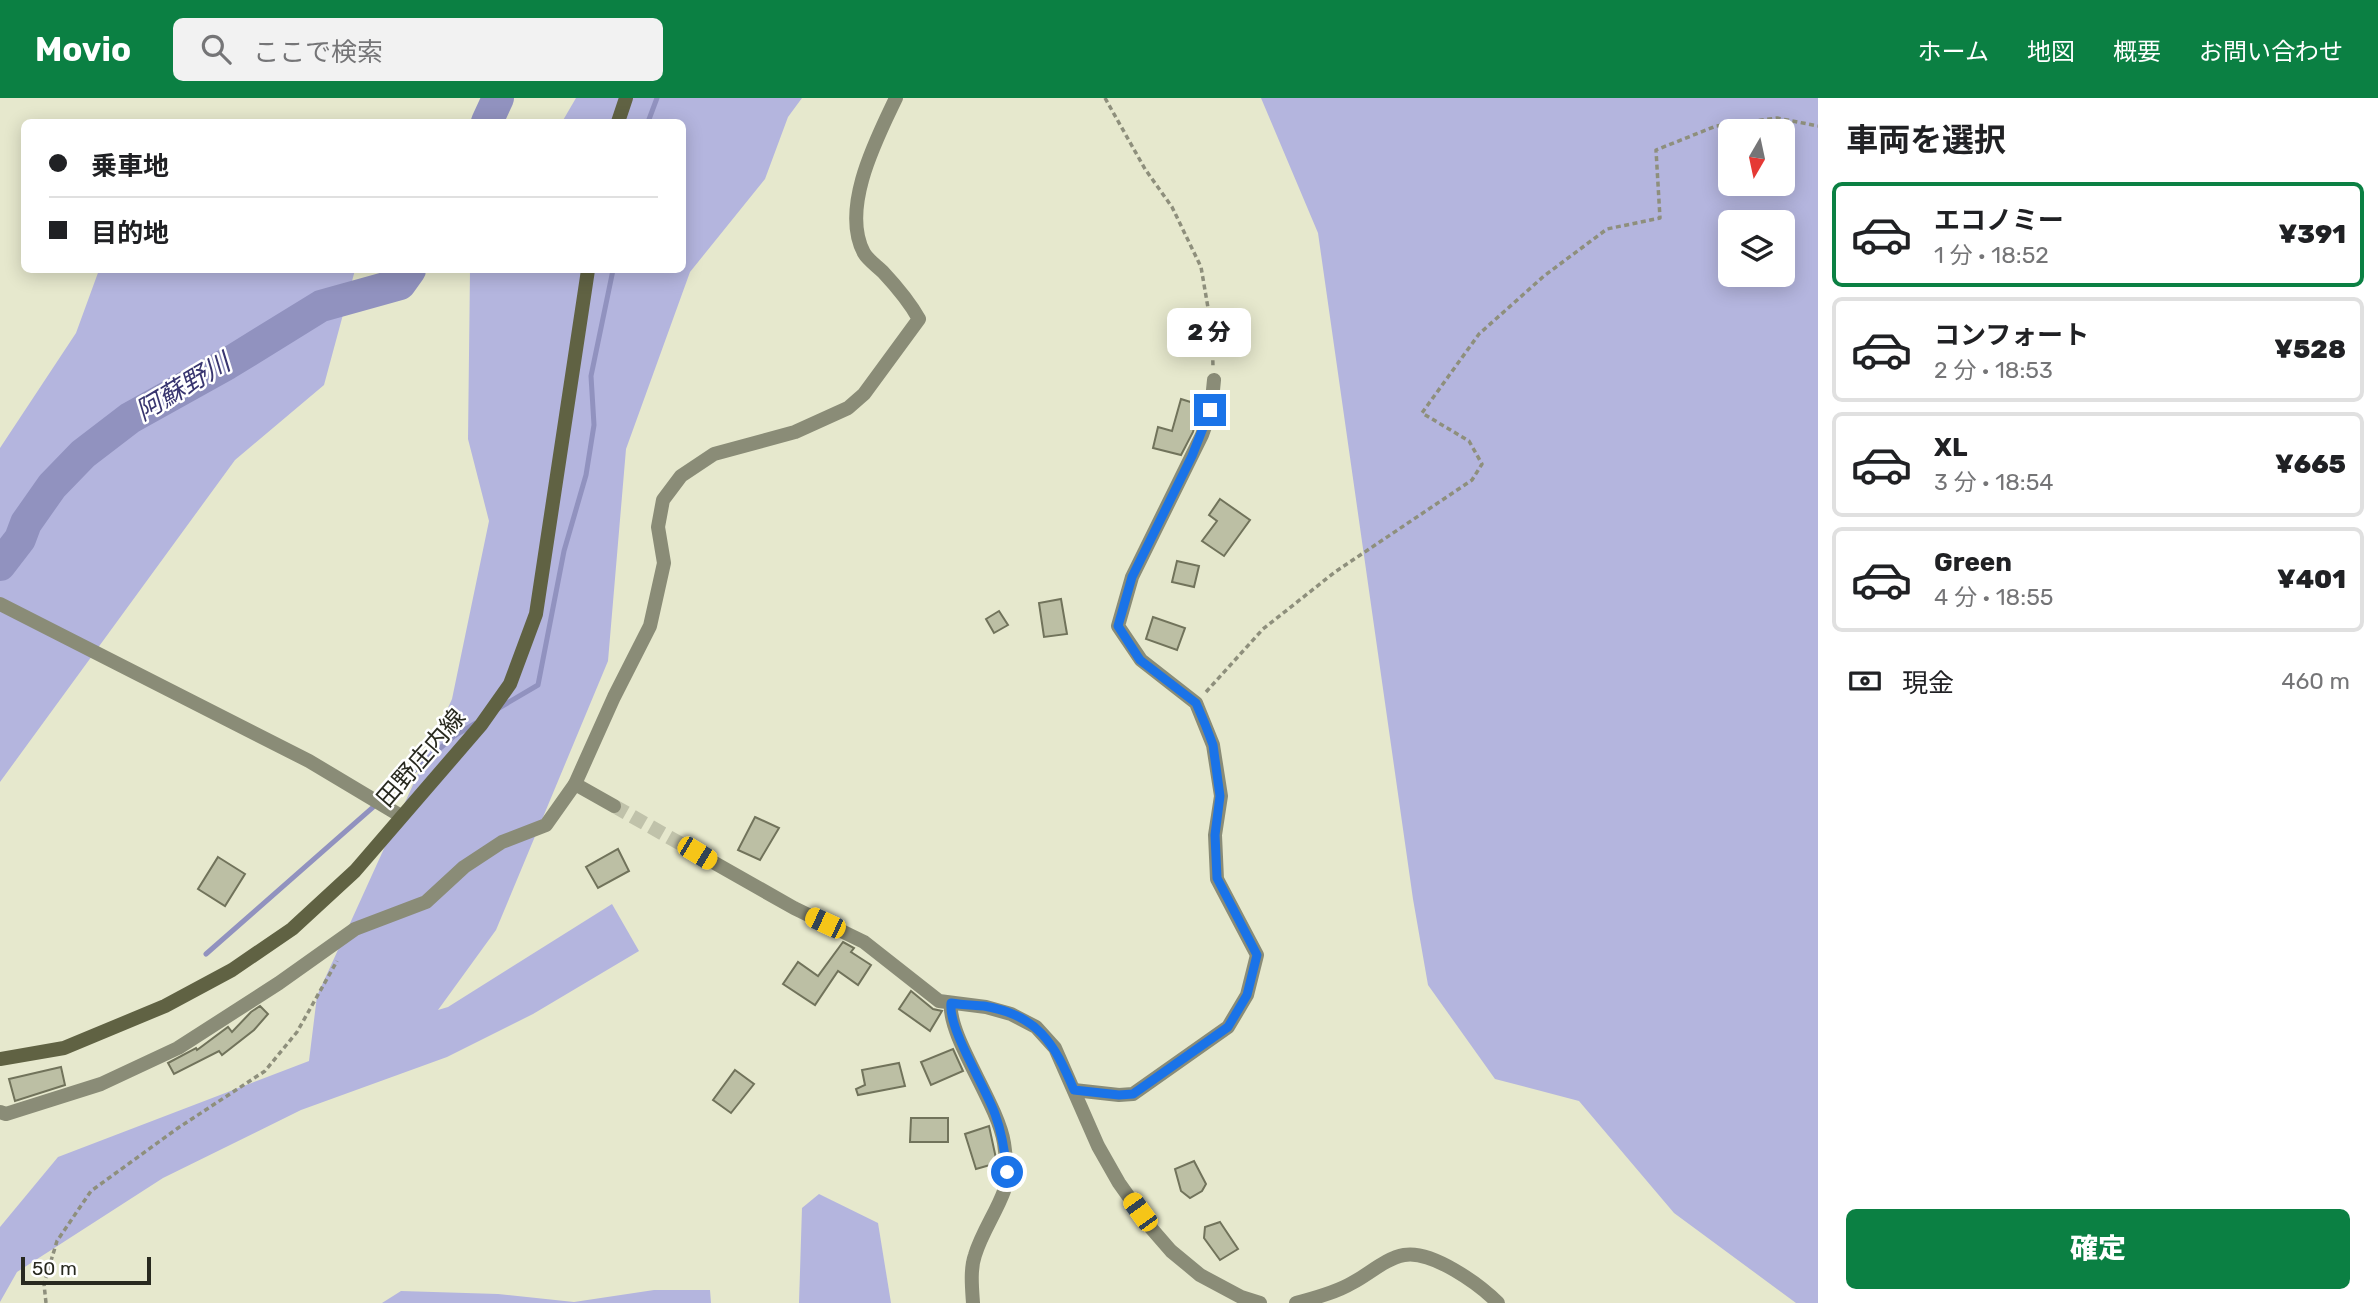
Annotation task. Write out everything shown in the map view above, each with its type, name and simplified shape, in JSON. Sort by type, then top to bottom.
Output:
[{"type":"main road","points":[[619,119],[626,98]]},
{"type":"main road","name":"田野庄内線","points":[[0,1059],[64,1048],[165,1006],[232,970],[292,929],[355,872],[481,725],[510,684],[536,614],[588,273]]},
{"type":"street","points":[[0,1112],[6,1114],[101,1084],[178,1048],[279,983],[355,929],[426,902],[464,867],[502,842],[546,825],[575,783],[650,626],[664,563],[658,527],[663,500],[681,476],[714,454],[795,432],[848,408],[864,394],[919,319],[908,298],[864,253],[856,224],[860,184],[875,142],[897,98]]},
{"type":"street","points":[[1074,1090],[1133,1094],[1228,1027],[1247,995],[1257,955],[1217,878],[1215,835],[1220,796],[1213,745],[1196,703],[1140,660],[1118,626],[1132,577],[1202,435],[1210,410],[1214,380]]},
{"type":"street","points":[[0,604],[309,761],[401,816]]},
{"type":"street","points":[[575,783],[614,806]]},
{"type":"street","points":[[697,853],[794,908],[864,942],[939,1001],[986,1007],[1010,1014],[1036,1027],[1055,1048],[1087,1122],[1119,1183],[1171,1251],[1200,1275],[1241,1297],[1260,1303]]},
{"type":"street","points":[[951,1003],[951,1014],[958,1034],[995,1112],[1004,1141],[1007,1172],[1005,1189],[973,1258],[973,1303]]},
{"type":"street","points":[[1296,1303],[1339,1290],[1394,1258],[1409,1254],[1424,1256],[1460,1272],[1498,1303]]},
{"type":"path","points":[[1105,98],[1145,169],[1172,207],[1202,267],[1212,331],[1214,380]]},
{"type":"path","points":[[1196,703],[1263,629],[1335,572],[1472,480],[1482,464],[1469,441],[1422,413],[1479,334],[1544,276],[1607,229],[1660,218],[1656,150],[1716,126],[1777,118],[1818,126]]},
{"type":"path","points":[[46,1303],[44,1284],[57,1241],[91,1191],[178,1128],[265,1071],[297,1032],[355,929]]},
{"type":"shaded area","points":[[576,98],[802,98],[788,117],[765,179],[690,272],[626,449],[608,661],[496,930],[438,1010],[448,1007],[612,904],[639,951],[533,1014],[447,1057],[301,1110],[163,1178],[17,1272],[0,1302],[0,1227],[58,1157],[309,1061],[317,996],[452,699],[489,521],[468,439],[470,273],[686,273],[686,119],[564,119]]},
{"type":"shaded area","points":[[1261,98],[1818,98],[1818,1303],[1796,1303],[1674,1213],[1579,1101],[1495,1079],[1428,985],[1413,899],[1318,233]]},
{"type":"shaded area","points":[[98,273],[354,273],[324,385],[235,460],[0,782],[0,448],[76,333]]},
{"type":"shaded area","points":[[819,1194],[878,1223],[891,1303],[799,1303],[802,1208]]},
{"type":"shaded area","points":[[654,1290],[710,1290],[711,1303],[382,1303],[401,1291],[498,1294],[574,1302]]},
{"type":"building","points":[[1181,399],[1200,405],[1193,432],[1181,455],[1153,448],[1158,427],[1172,431]]},
{"type":"building","points":[[1220,499],[1250,520],[1224,556],[1202,541],[1217,521],[1209,515]]},
{"type":"building","points":[[1177,561],[1199,566],[1194,587],[1172,582]]},
{"type":"building","points":[[1061,599],[1067,634],[1044,637],[1039,603]]},
{"type":"building","points":[[999,611],[1008,625],[994,633],[986,619]]},
{"type":"building","points":[[1153,617],[1185,628],[1177,650],[1146,639]]},
{"type":"building","points":[[755,817],[779,828],[760,860],[738,850]]},
{"type":"building","points":[[618,849],[629,871],[598,888],[586,867]]},
{"type":"building","points":[[218,857],[245,874],[225,906],[198,889]]},
{"type":"building","points":[[843,942],[854,948],[851,952],[871,965],[858,985],[838,971],[815,1005],[783,984],[798,962],[818,976]]},
{"type":"building","points":[[911,991],[933,1009],[942,1011],[930,1031],[899,1009]]},
{"type":"building","points":[[260,1006],[268,1014],[254,1030],[222,1055],[219,1051],[174,1074],[168,1063],[196,1048],[197,1050],[228,1027],[232,1032]]},
{"type":"building","points":[[953,1049],[963,1071],[931,1085],[921,1062]]},
{"type":"building","points":[[899,1063],[905,1086],[858,1095],[856,1089],[865,1085],[862,1070]]},
{"type":"building","points":[[61,1067],[65,1085],[15,1101],[9,1079]]},
{"type":"building","points":[[735,1070],[754,1084],[731,1113],[713,1100]]},
{"type":"building","points":[[911,1118],[948,1118],[948,1142],[910,1142]]},
{"type":"building","points":[[989,1126],[997,1163],[976,1169],[965,1134]]},
{"type":"building","points":[[1194,1161],[1206,1184],[1202,1191],[1190,1198],[1181,1191],[1175,1169]]},
{"type":"building","points":[[1220,1222],[1238,1249],[1220,1260],[1204,1238],[1205,1227]]},
{"type":"waterway","name":"阿蘇野川","points":[[488,119],[498,98]]},
{"type":"waterway","points":[[649,119],[657,98]]},
{"type":"waterway","name":"阿蘇野川","points":[[0,565],[20,539],[26,523],[52,486],[83,454],[130,418],[227,364],[321,306],[400,284],[408,273]]},
{"type":"waterway","points":[[499,708],[538,685],[564,551],[586,475],[594,425],[591,376],[612,273]]},
{"type":"waterway","points":[[206,954],[454,736],[476,723]]},
{"type":"tunnel","points":[[614,806],[697,853]]},
{"type":"route","points":[[1007,1172],[1004,1141],[995,1112],[958,1034],[950,1010],[951,1003],[986,1007],[1024,1020],[1048,1038],[1074,1090],[1119,1095],[1133,1094],[1228,1027],[1247,995],[1257,955],[1217,878],[1215,835],[1220,796],[1213,745],[1196,703],[1140,660],[1118,626],[1132,577],[1202,435],[1210,410]]}]
